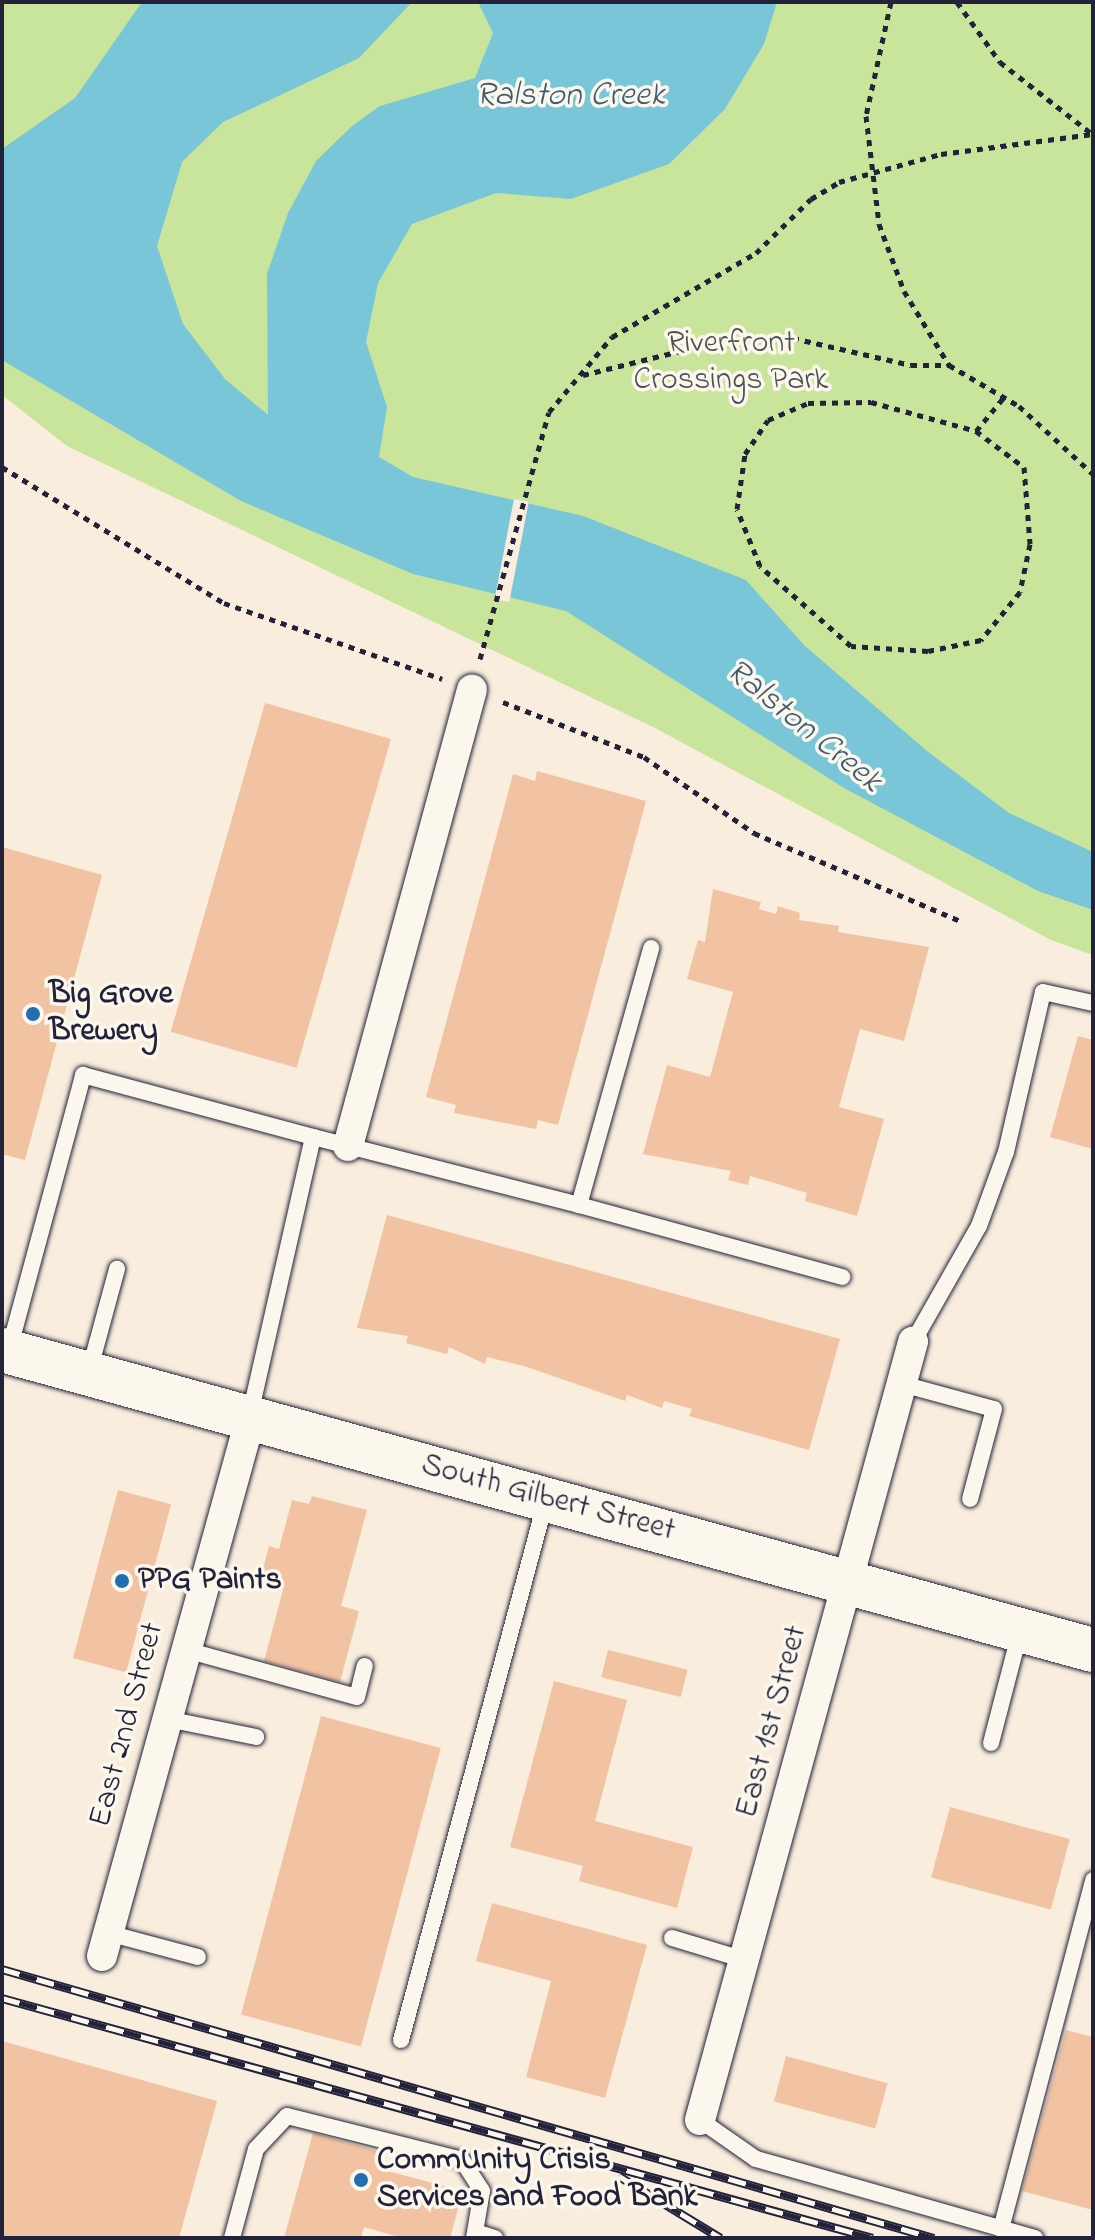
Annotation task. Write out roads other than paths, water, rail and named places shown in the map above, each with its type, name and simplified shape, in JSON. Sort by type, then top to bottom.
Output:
[{"type":"main road","name":"South Gilbert Street","points":[[6,1351],[1093,1650]]},
{"type":"street","points":[[348,1146],[475,678]]},
{"type":"street","name":"East 1st Street","points":[[700,2120],[913,1342]]},
{"type":"street","name":"East 2nd Street","points":[[105,1944],[250,1420]]},
{"type":"lane","points":[[579,1205],[651,948]]},
{"type":"lane","points":[[913,1342],[979,1226],[1006,1152],[1043,992],[1093,1003]]},
{"type":"lane","points":[[6,1351],[83,1075],[842,1277]]},
{"type":"lane","points":[[250,1420],[257,1361],[313,1137]]},
{"type":"lane","points":[[89,1374],[117,1269]]},
{"type":"lane","points":[[902,1384],[994,1409],[970,1499]]},
{"type":"lane","points":[[401,2040],[547,1499]]},
{"type":"lane","points":[[991,1743],[1020,1630]]},
{"type":"lane","points":[[186,1650],[357,1697],[365,1666]]},
{"type":"lane","points":[[167,1719],[256,1737]]},
{"type":"lane","points":[[1001,2229],[1093,1880]]},
{"type":"lane","points":[[672,1938],[745,1960]]},
{"type":"lane","points":[[105,1944],[198,1957]]},
{"type":"lane","points":[[232,2238],[256,2149],[287,2116],[462,2160],[482,2191],[475,2235],[495,2238]]},
{"type":"lane","points":[[700,2120],[756,2159],[1035,2238]]},
{"type":"water","name":"Ralston Creek","points":[[142,2],[412,2],[359,58],[223,122],[182,162],[157,246],[183,324],[225,379],[268,415],[267,274],[288,213],[316,161],[352,126],[380,106],[475,78],[493,33],[478,2],[777,2],[764,44],[725,109],[669,164],[571,199],[496,193],[412,224],[378,283],[366,342],[387,407],[379,457],[413,477],[583,516],[746,580],[805,646],[927,751],[1009,813],[1093,852],[1093,910],[1038,891],[844,788],[566,611],[413,574],[241,501],[2,360],[2,149],[75,98]]},
{"type":"railway","points":[[2,1969],[934,2238]]},
{"type":"railway","points":[[2,1998],[873,2238]]},
{"type":"railway","points":[[619,2176],[721,2238]]},
{"type":"place","name":"Big Grove Brewery","points":[[33,1014]]},
{"type":"place","name":"PPG Paints","points":[[122,1581]]},
{"type":"place","name":"CommUnity Crisis Services and Food Bank","points":[[361,2180]]},
{"type":"park label","name":"Riverfront Crossings Park","points":[[731,364]]}]
